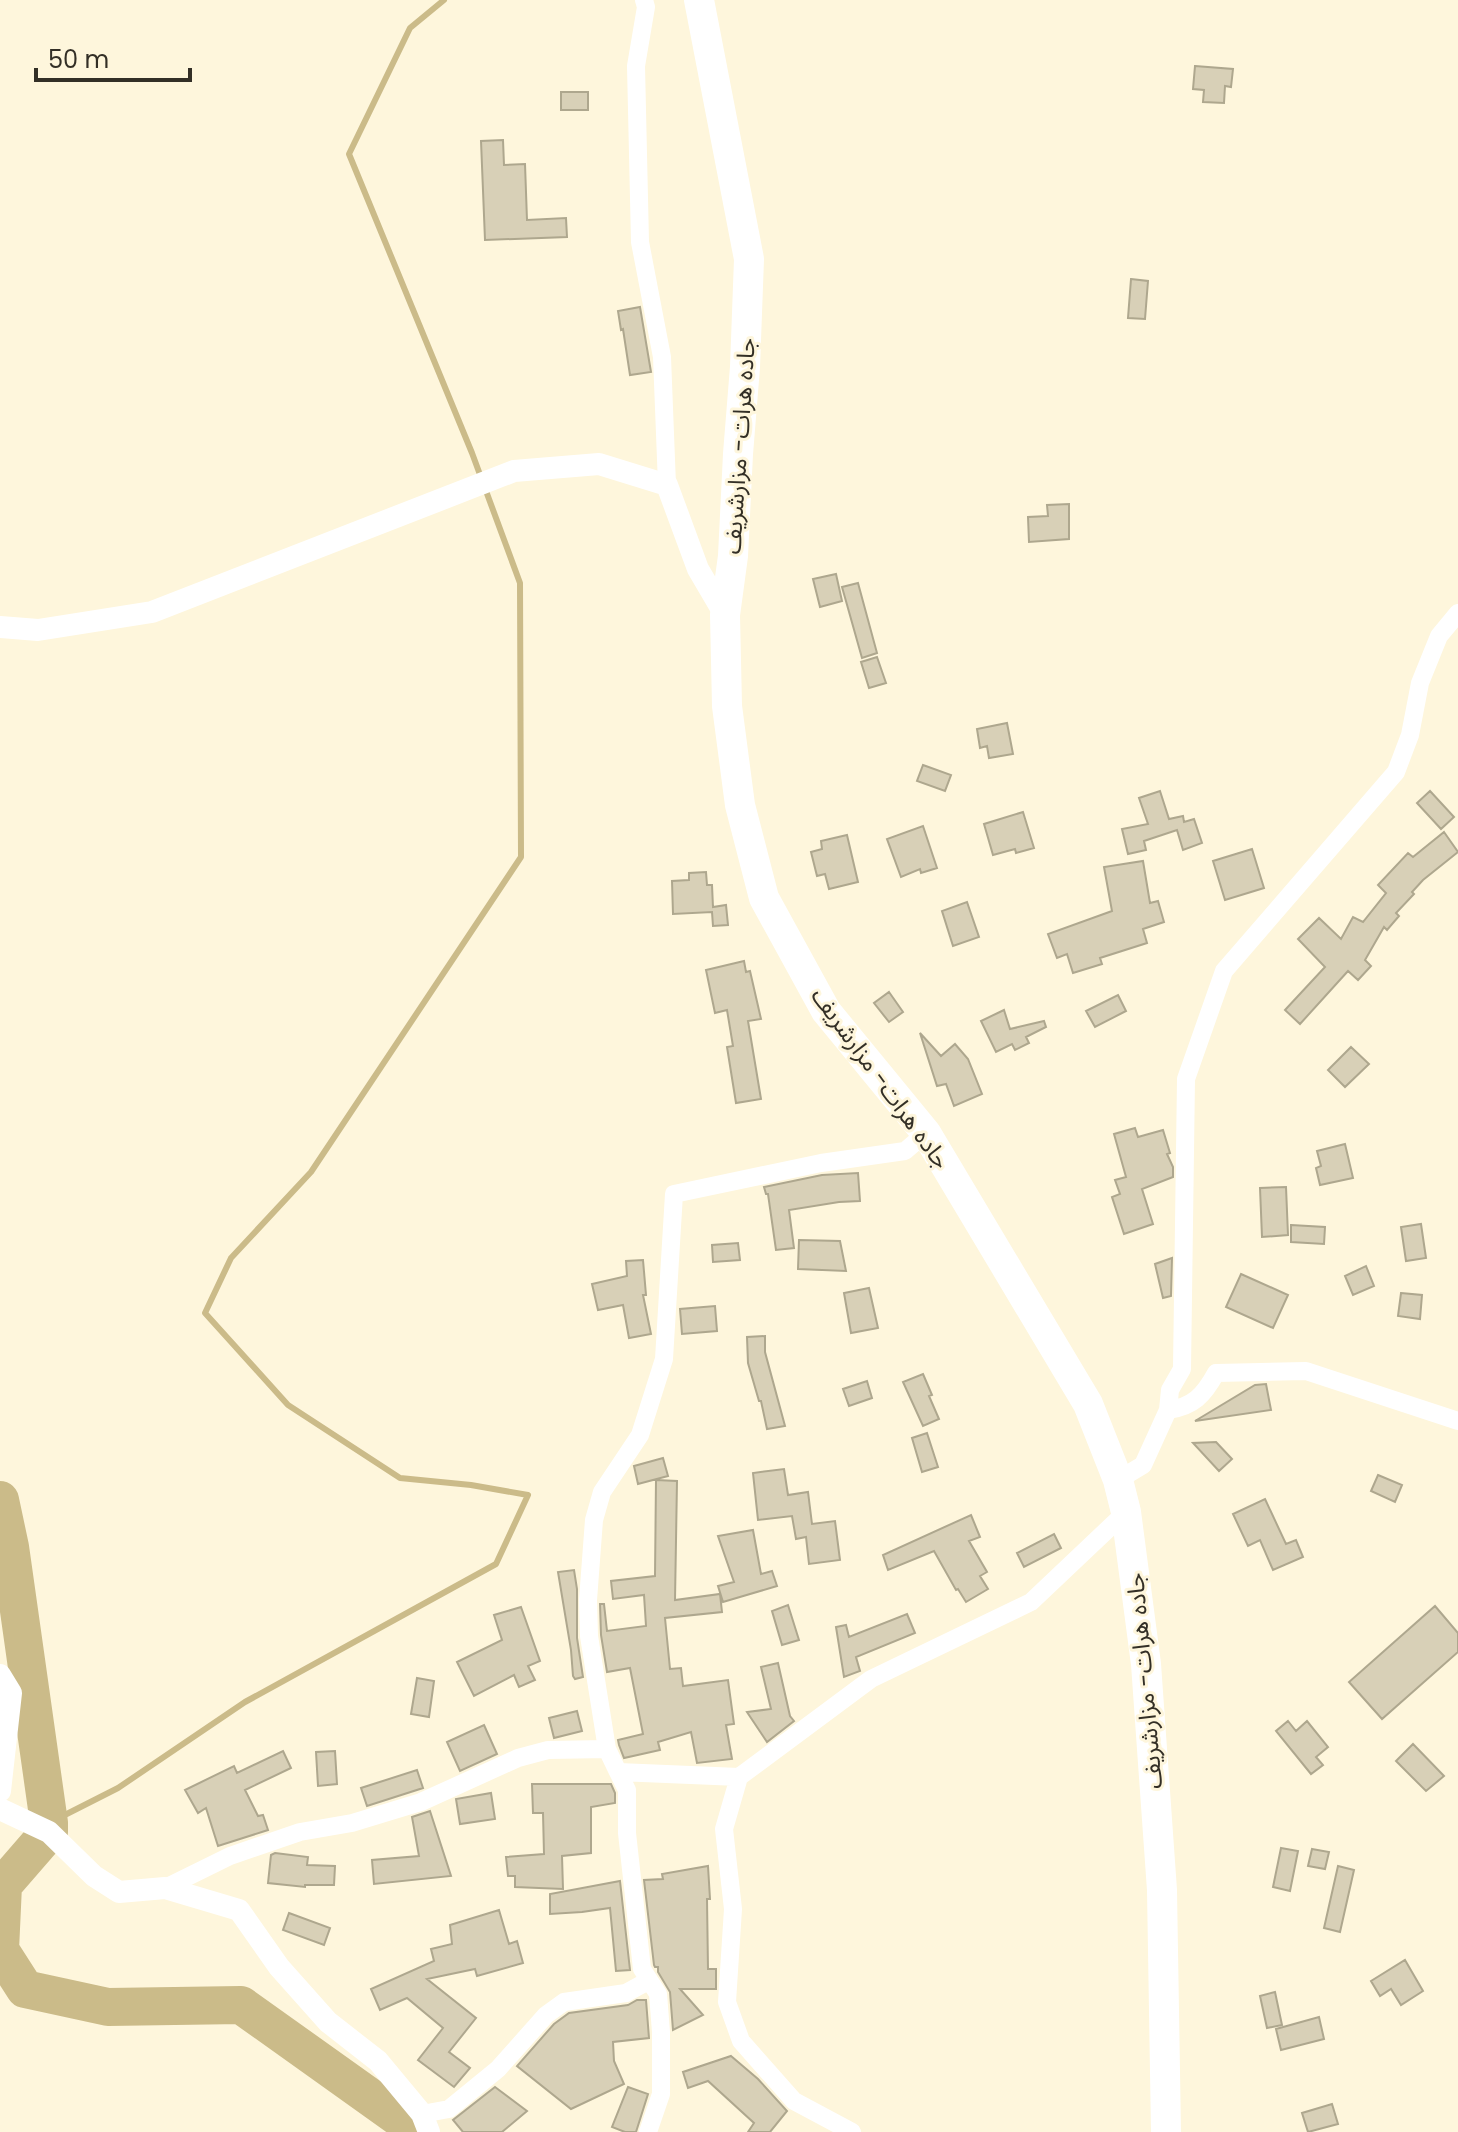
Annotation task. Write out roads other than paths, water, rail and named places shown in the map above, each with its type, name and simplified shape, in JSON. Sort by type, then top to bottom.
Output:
[{"type":"highway","name":"جاده هرات- مزارشریف","points":[[699,0],[749,259],[733,556],[725,615],[727,706],[738,791],[764,898],[826,1011],[926,1133],[1088,1404],[1118,1480],[1126,1512],[1146,1664],[1162,1890],[1166,2132]]},
{"type":"street","points":[[644,0],[646,7],[636,66],[640,242],[662,357],[667,485],[698,569],[725,615]]},
{"type":"street","points":[[0,627],[38,630],[152,612],[514,471],[599,464],[667,485]]},
{"type":"street","points":[[1118,1480],[1143,1465],[1168,1410],[1170,1390],[1182,1369],[1186,1079],[1224,971],[1396,772],[1410,735],[1420,683],[1439,636],[1458,613]]},
{"type":"street","points":[[648,2132],[661,2094],[658,1994],[642,1969],[627,1833],[627,1790],[607,1749],[589,1636],[588,1600],[594,1520],[602,1492],[640,1435],[664,1359],[674,1194],[821,1163],[905,1151],[926,1133]]},
{"type":"street","points":[[1168,1410],[1186,1408],[1208,1388],[1216,1373],[1306,1371],[1458,1421]]},
{"type":"street","points":[[852,2132],[794,2101],[741,2041],[727,2002],[733,1909],[724,1829],[739,1777],[871,1679],[1031,1602],[1126,1512]]},
{"type":"street","points":[[0,1675],[11,1693],[0,1791]]},
{"type":"street","points":[[0,1809],[49,1832],[94,1876],[119,1892],[165,1888],[230,1856],[300,1832],[352,1823],[421,1802],[518,1758],[548,1750],[607,1749]]},
{"type":"street","points":[[618,1772],[739,1777]]},
{"type":"street","points":[[165,1888],[239,1910],[279,1967],[328,2022],[378,2061],[426,2123],[449,2109],[498,2069],[546,2015],[564,2002],[626,1993],[648,1981]]},
{"type":"waterway","points":[[49,1823],[118,1788],[245,1702],[496,1564],[528,1495],[471,1485],[400,1478],[288,1405],[205,1313],[231,1258],[311,1172],[521,857],[520,583],[472,453],[349,154],[410,28],[444,0]]},
{"type":"waterway","points":[[0,1500],[10,1547],[49,1823],[49,1832],[3,1885],[0,1950],[25,1989],[108,2007],[241,2005],[419,2132]]}]
